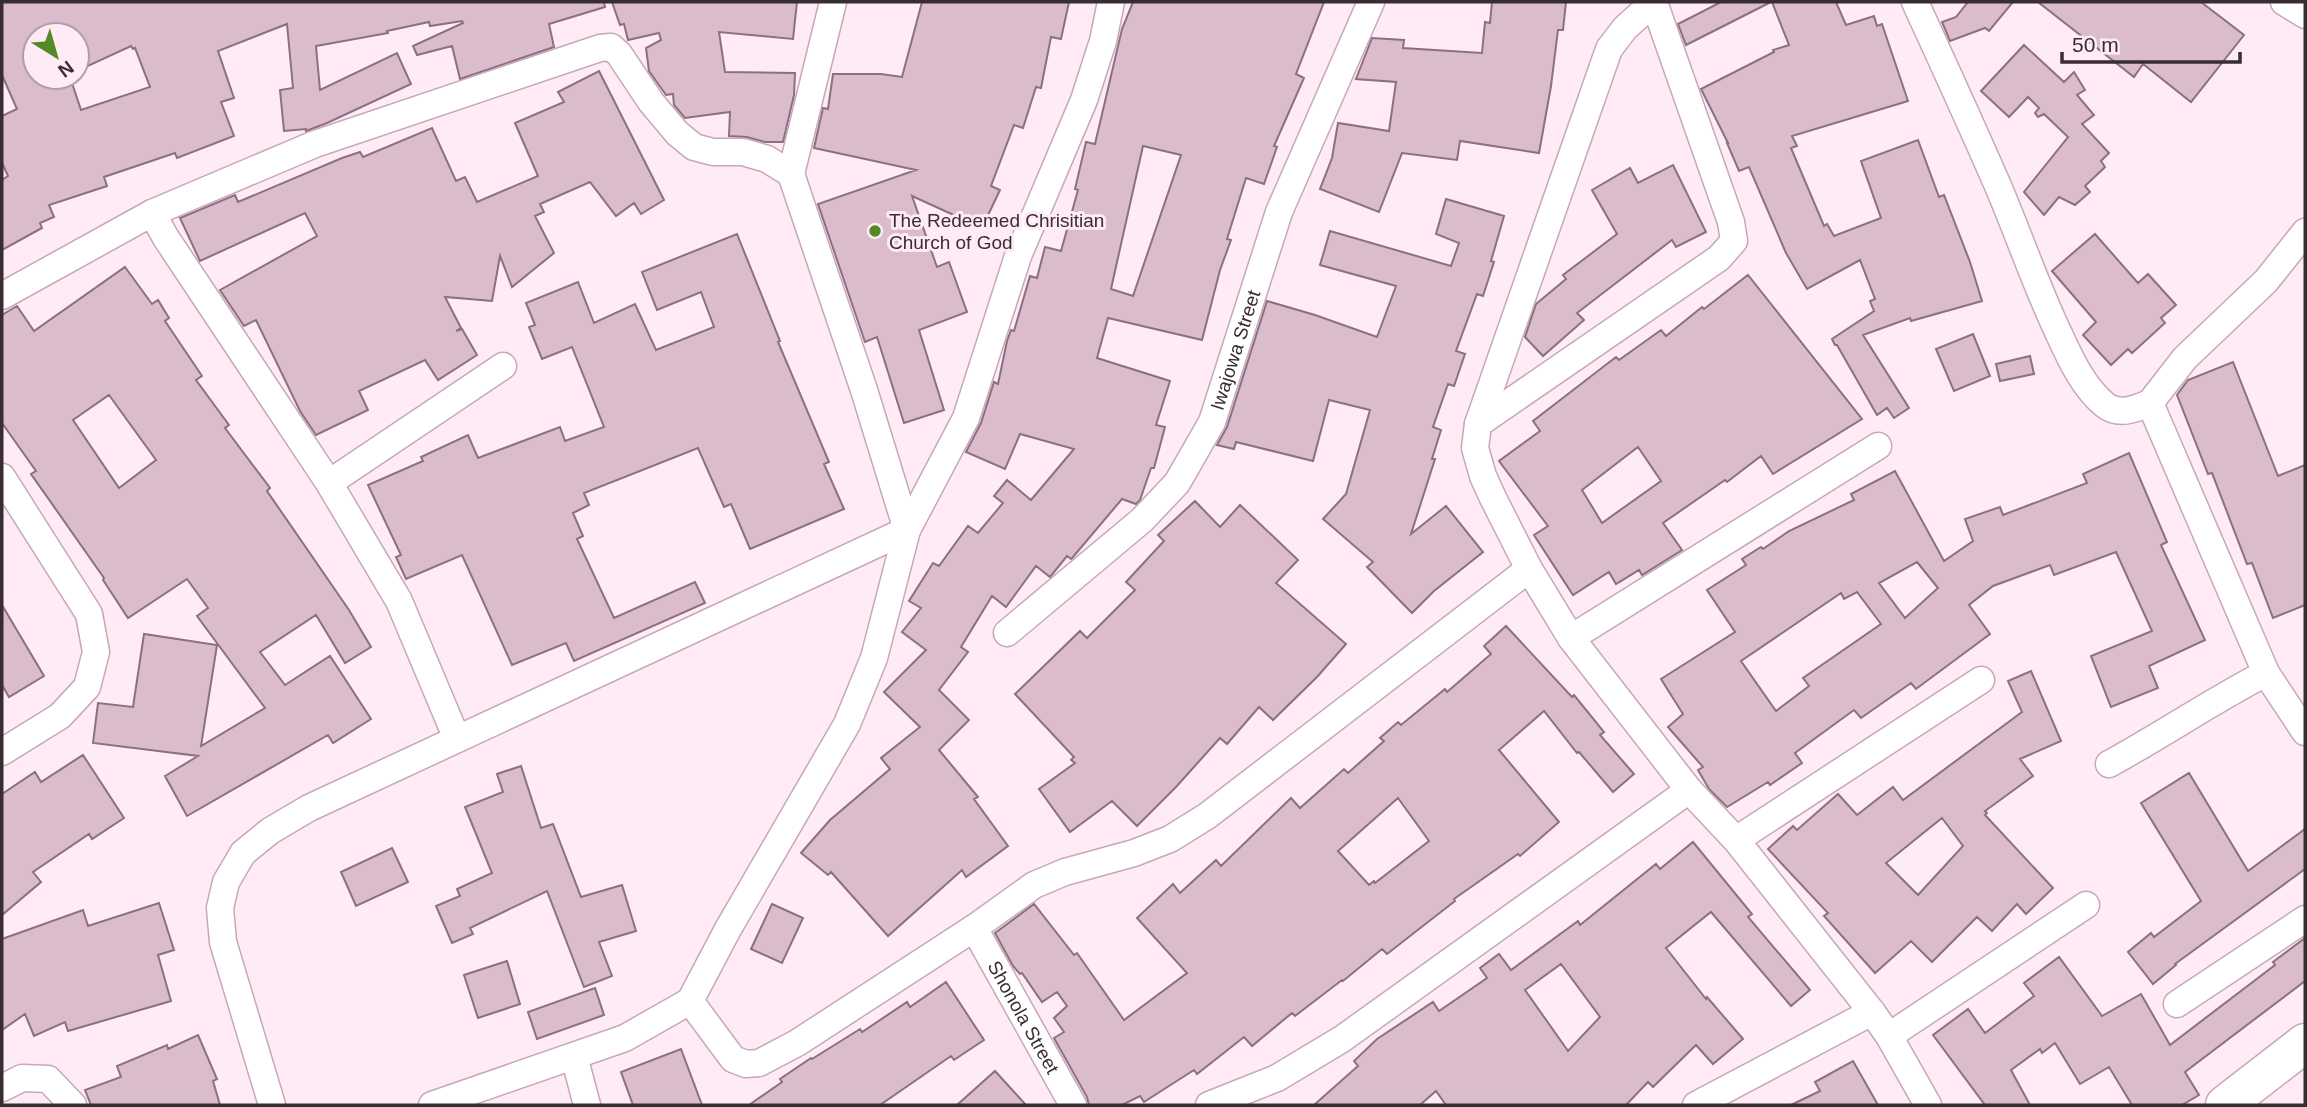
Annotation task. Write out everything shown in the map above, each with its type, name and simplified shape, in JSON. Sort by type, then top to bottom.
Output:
[{"type":"main road","points":[[2225,1105],[2305,1043]]},
{"type":"street","points":[[833,2],[792,174],[908,530]]},
{"type":"street","points":[[432,1105],[625,1038],[690,1001],[728,929],[847,724],[874,658],[908,530],[966,418],[1018,257],[1084,100],[1103,41],[1111,2]]},
{"type":"street","name":"Iwajowa Street","points":[[1007,633],[1142,520],[1177,483],[1212,422],[1279,212],[1371,2]]},
{"type":"street","points":[[1478,424],[1719,258],[1734,241],[1731,222],[1654,2],[1625,28],[1609,49],[1478,424],[1475,449],[1483,476],[1529,569],[1571,638],[1689,790],[1737,840],[1872,1012],[1889,1036],[1928,1105]]},
{"type":"street","points":[[1915,2],[1998,187],[2044,303],[2072,362],[2105,405],[2117,411],[2133,410],[2150,403],[2185,358],[2266,281],[2305,232]]},
{"type":"street","points":[[2284,2],[2305,15]]},
{"type":"street","points":[[2,296],[152,213],[315,144],[600,48],[611,47],[619,54],[677,133],[694,147],[713,152],[743,152],[768,159],[792,174]]},
{"type":"street","points":[[152,213],[329,483],[399,601],[457,739]]},
{"type":"street","points":[[329,483],[503,366]]},
{"type":"street","points":[[2150,403],[2266,673],[2305,732]]},
{"type":"street","points":[[1571,638],[1878,446]]},
{"type":"street","points":[[2,477],[89,614],[96,652],[87,687],[60,716],[2,752]]},
{"type":"street","points":[[272,1105],[223,942],[220,908],[226,881],[243,853],[270,831],[309,808],[908,530]]},
{"type":"street","points":[[690,1001],[733,1059],[746,1065],[759,1063],[797,1043],[974,928],[1034,885],[1065,872],[1134,853],[1170,839],[1207,816],[1529,569]]},
{"type":"street","points":[[2109,764],[2217,698],[2266,673]]},
{"type":"street","points":[[1737,840],[1981,680]]},
{"type":"street","points":[[1209,1105],[1277,1079],[1342,1039],[1689,790]]},
{"type":"street","points":[[1889,1036],[2087,905]]},
{"type":"street","points":[[2177,1004],[2305,919]]},
{"type":"street","name":"Shonola Street","points":[[974,928],[1073,1105]]},
{"type":"street","points":[[1696,1105],[1872,1012]]},
{"type":"street","points":[[574,1056],[587,1105]]},
{"type":"street","points":[[2,1088],[22,1078],[48,1079],[73,1105]]},
{"type":"building","points":[[2,2],[604,2],[605,7],[549,24],[554,47],[460,79],[452,46],[417,55],[413,46],[463,23],[462,21],[430,26],[429,22],[387,31],[388,33],[316,46],[320,90],[397,53],[411,84],[306,131],[284,131],[280,90],[293,88],[287,24],[218,51],[234,98],[221,102],[234,136],[177,158],[175,153],[104,177],[107,186],[49,205],[54,217],[40,223],[42,228],[2,250],[2,180],[8,176],[2,163],[2,116],[17,109],[2,75]]},
{"type":"building","points":[[612,2],[797,2],[793,39],[719,32],[725,72],[795,73],[794,95],[783,142],[729,136],[730,112],[685,118],[674,105],[673,94],[666,95],[649,71],[646,48],[661,40],[659,33],[628,40],[624,24],[620,25]]},
{"type":"building","points":[[922,2],[1069,2],[1061,39],[1051,37],[1041,88],[1036,87],[1023,128],[1014,125],[991,186],[1000,190],[982,228],[912,196],[937,267],[949,262],[967,312],[919,330],[944,410],[904,423],[877,337],[865,342],[818,204],[916,170],[814,148],[823,108],[828,109],[833,74],[902,77]]},
{"type":"building","points":[[1133,2],[1324,2],[1296,74],[1304,78],[1274,146],[1277,147],[1264,184],[1246,178],[1227,239],[1231,240],[1220,270],[1202,340],[1108,318],[1097,358],[1170,381],[1156,425],[1165,427],[1154,468],[1151,468],[1140,500],[1136,504],[1122,499],[1073,557],[1071,559],[1067,556],[1050,577],[1036,566],[1006,607],[992,596],[961,647],[968,652],[939,690],[969,720],[939,750],[978,797],[974,799],[1008,846],[966,877],[962,870],[888,936],[831,872],[828,875],[801,853],[830,820],[890,769],[881,758],[920,727],[884,692],[926,650],[902,632],[921,608],[909,601],[933,563],[939,566],[968,526],[978,533],[1003,503],[994,496],[1007,480],[1031,500],[1074,449],[1020,434],[1005,469],[966,452],[981,423],[994,382],[998,384],[1007,341],[1011,330],[1014,331],[1030,276],[1037,278],[1045,247],[1061,251],[1078,190],[1075,189],[1086,142],[1095,144],[1122,29]],"holes":[[[1143,146],[1181,155],[1133,296],[1111,289]]]},
{"type":"building","points":[[1492,2],[1566,2],[1563,30],[1558,30],[1539,153],[1460,141],[1457,160],[1402,153],[1379,212],[1320,189],[1332,158],[1338,123],[1389,131],[1396,82],[1356,79],[1372,38],[1404,40],[1403,48],[1482,53],[1485,22],[1490,23]]},
{"type":"building","points":[[1721,2],[1771,2],[1686,45],[1678,24]]},
{"type":"building","points":[[1772,2],[1836,2],[1846,25],[1874,16],[1877,26],[1882,24],[1908,101],[1792,136],[1797,146],[1791,148],[1824,226],[1827,224],[1834,236],[1881,218],[1861,161],[1918,140],[1939,197],[1944,195],[1982,301],[1911,321],[1910,318],[1863,335],[1909,408],[1894,418],[1887,408],[1877,415],[1832,339],[1874,311],[1870,301],[1875,299],[1860,260],[1807,289],[1786,253],[1749,167],[1739,171],[1701,89],[1774,52],[1773,50],[1789,45]]},
{"type":"building","points":[[1968,2],[2013,2],[1989,31],[1985,28],[1950,41],[1942,22],[1956,17]]},
{"type":"building","points":[[2038,2],[2201,2],[2244,35],[2191,102],[2143,64],[2134,77]]},
{"type":"building","points":[[2024,45],[2064,82],[2074,72],[2085,90],[2077,95],[2094,115],[2082,124],[2109,153],[2101,161],[2105,167],[2085,186],[2090,192],[2075,205],[2059,197],[2044,215],[2024,192],[2068,137],[2044,114],[2038,117],[2035,113],[2039,108],[2028,97],[2009,117],[1981,91]]},
{"type":"building","points":[[599,71],[664,200],[641,214],[634,203],[616,216],[590,182],[540,204],[544,212],[535,216],[554,253],[512,287],[500,256],[492,301],[445,297],[461,328],[456,331],[462,329],[477,355],[438,380],[425,360],[359,391],[368,410],[316,435],[300,411],[256,320],[244,326],[220,290],[317,236],[305,213],[200,261],[180,218],[235,195],[238,202],[342,158],[360,152],[363,157],[432,128],[456,181],[465,177],[477,202],[538,176],[515,123],[564,102],[558,92]]},
{"type":"building","points":[[1673,165],[1706,232],[1676,247],[1672,240],[1577,313],[1584,320],[1543,356],[1525,337],[1536,304],[1566,279],[1563,275],[1617,234],[1592,190],[1630,168],[1638,183]]},
{"type":"building","points":[[1446,199],[1504,216],[1483,296],[1477,294],[1456,351],[1465,354],[1454,386],[1448,384],[1433,427],[1441,430],[1432,459],[1435,459],[1411,534],[1446,506],[1483,552],[1434,591],[1412,613],[1367,567],[1373,562],[1323,519],[1346,494],[1370,410],[1329,400],[1313,461],[1236,442],[1234,449],[1217,445],[1227,427],[1267,301],[1377,337],[1396,286],[1320,265],[1330,231],[1451,266],[1459,243],[1436,234]]},
{"type":"building","points":[[737,234],[780,341],[778,342],[829,462],[824,464],[844,509],[750,549],[731,504],[724,507],[698,448],[584,493],[589,505],[573,513],[583,536],[577,539],[614,618],[695,582],[705,603],[574,661],[566,643],[512,665],[462,555],[406,579],[396,557],[401,555],[368,485],[423,461],[421,457],[468,435],[478,458],[560,427],[565,441],[604,427],[572,347],[542,359],[529,327],[535,325],[526,303],[578,282],[594,323],[635,304],[656,350],[714,327],[701,292],[657,310],[642,272]]},
{"type":"building","points":[[2095,234],[2138,283],[2148,274],[2176,305],[2161,318],[2165,323],[2132,353],[2128,349],[2111,365],[2083,335],[2096,322],[2052,271]]},
{"type":"building","points":[[125,267],[152,304],[158,300],[169,318],[165,321],[202,376],[196,380],[229,425],[225,428],[270,488],[267,491],[349,610],[371,647],[345,663],[316,615],[260,652],[285,685],[330,656],[371,719],[333,743],[328,735],[187,816],[165,776],[198,756],[93,743],[98,703],[133,707],[144,634],[217,645],[201,746],[265,708],[197,616],[208,608],[187,579],[128,618],[104,578],[31,474],[36,471],[2,423],[2,315],[17,306],[34,331]],"holes":[[[109,395],[156,460],[119,488],[73,420]]]},
{"type":"building","points":[[1748,275],[1862,419],[1773,474],[1761,456],[1727,482],[1725,480],[1663,523],[1682,550],[1642,575],[1639,570],[1616,584],[1609,572],[1573,595],[1534,535],[1548,526],[1499,461],[1540,431],[1533,421],[1616,357],[1619,360],[1661,330],[1666,336],[1702,307],[1704,309]],"holes":[[[1638,447],[1661,481],[1602,523],[1582,490]]]},
{"type":"building","points":[[1973,334],[1990,376],[1954,391],[1936,349]]},
{"type":"building","points":[[2030,356],[2034,374],[2000,381],[1996,364]]},
{"type":"building","points":[[2233,362],[2278,476],[2305,465],[2305,605],[2273,618],[2252,563],[2247,564],[2212,473],[2208,474],[2177,395],[2188,380]]},
{"type":"building","points":[[2129,453],[2167,542],[2161,545],[2205,640],[2149,666],[2158,688],[2111,707],[2091,656],[2152,631],[2116,552],[2054,575],[2050,565],[1993,586],[1969,605],[1990,634],[1916,689],[1911,683],[1861,718],[1854,710],[1795,753],[1802,763],[1770,785],[1768,782],[1727,807],[1709,789],[1698,770],[1703,767],[1668,727],[1683,714],[1661,679],[1735,632],[1707,590],[1746,565],[1742,559],[1761,547],[1763,549],[1789,531],[1854,500],[1851,494],[1895,471],[1944,561],[1973,541],[1965,519],[2000,507],[2003,515],[2087,483],[2083,474]],"holes":[[[1917,562],[1938,588],[1905,618],[1879,583]],[[1857,592],[1881,624],[1803,678],[1809,686],[1776,711],[1741,661],[1841,593],[1844,599]]]},
{"type":"building","points":[[1195,501],[1220,527],[1240,505],[1298,560],[1276,583],[1346,644],[1273,720],[1259,707],[1227,744],[1220,738],[1137,826],[1112,801],[1070,832],[1039,789],[1075,763],[1071,760],[1074,757],[1015,694],[1080,631],[1087,638],[1135,590],[1126,582],[1164,541],[1158,535]]},
{"type":"building","points":[[2,605],[44,676],[9,697],[2,685]]},
{"type":"building","points":[[1506,626],[1572,697],[1574,695],[1604,732],[1600,735],[1634,774],[1613,792],[1579,752],[1577,753],[1544,711],[1499,750],[1559,822],[1520,856],[1518,854],[1454,899],[1455,901],[1387,954],[1382,949],[1295,1016],[1292,1013],[1252,1046],[1244,1037],[1197,1074],[1194,1070],[1144,1102],[1140,1096],[1122,1105],[1089,1105],[1054,1038],[1064,1032],[1054,1018],[1067,1006],[1057,992],[1042,1002],[1022,973],[1013,966],[995,933],[1034,904],[1074,955],[1077,953],[1124,1020],[1187,973],[1137,918],[1173,884],[1180,893],[1216,860],[1221,866],[1291,798],[1300,808],[1344,769],[1348,773],[1384,741],[1380,738],[1398,722],[1401,725],[1445,689],[1447,692],[1491,654],[1484,646]],"holes":[[[1398,798],[1429,841],[1369,885],[1338,851]]]},
{"type":"building","points":[[2031,671],[2061,741],[2020,759],[2033,776],[1985,811],[1985,815],[2053,888],[2026,914],[2017,904],[1992,931],[1977,917],[1932,962],[1911,941],[1875,973],[1824,916],[1828,913],[1768,849],[1793,826],[1797,830],[1838,794],[1857,815],[1893,787],[1903,800],[2022,712],[2008,681]],"holes":[[[1942,818],[1963,846],[1918,895],[1886,863]]]},
{"type":"building","points":[[83,755],[124,818],[92,839],[89,834],[33,872],[41,882],[2,915],[2,794],[35,772],[41,782]]},
{"type":"building","points":[[521,766],[541,828],[553,824],[581,897],[622,885],[636,931],[599,942],[612,976],[584,987],[547,891],[470,928],[473,934],[452,943],[436,906],[460,896],[457,889],[492,873],[465,807],[503,792],[497,774]]},
{"type":"building","points":[[2189,773],[2248,871],[2305,829],[2305,869],[2175,964],[2153,984],[2128,952],[2151,933],[2154,937],[2201,901],[2141,803]]},
{"type":"building","points":[[1693,842],[1752,914],[1748,917],[1810,990],[1791,1006],[1711,912],[1666,948],[1706,999],[1707,997],[1743,1039],[1713,1064],[1696,1045],[1653,1087],[1648,1082],[1626,1105],[1446,1105],[1436,1091],[1420,1105],[1314,1105],[1358,1066],[1354,1061],[1377,1039],[1433,1002],[1439,1011],[1487,978],[1480,968],[1499,954],[1511,970],[1578,921],[1580,925],[1656,864],[1660,869]],"holes":[[[1561,964],[1600,1017],[1568,1051],[1525,990]]]},
{"type":"building","points":[[392,848],[408,882],[356,906],[341,872]]},
{"type":"building","points":[[159,903],[174,950],[158,955],[171,1001],[68,1031],[65,1022],[34,1036],[25,1014],[2,1030],[2,939],[83,910],[88,926]]},
{"type":"building","points":[[772,904],[803,918],[782,963],[751,949]]},
{"type":"building","points":[[2305,938],[2305,981],[2185,1072],[2199,1095],[2182,1105],[2132,1105],[2109,1067],[2080,1084],[2055,1043],[2042,1053],[2040,1049],[2011,1070],[2030,1105],[1985,1105],[1933,1035],[1968,1009],[1985,1033],[2034,996],[2024,983],[2059,957],[2102,1016],[2141,994],[2170,1045],[2275,965],[2273,962]]},
{"type":"building","points":[[507,961],[520,1004],[478,1018],[464,975]]},
{"type":"building","points":[[946,982],[984,1040],[954,1060],[951,1056],[880,1105],[749,1105],[811,1058],[860,1029],[862,1032],[907,1002],[910,1007]]},
{"type":"building","points":[[595,988],[604,1015],[537,1039],[528,1012]]},
{"type":"building","points":[[198,1035],[217,1079],[213,1081],[220,1105],[91,1105],[85,1090],[121,1077],[117,1066],[167,1045],[168,1049]]},
{"type":"building","points":[[681,1049],[702,1105],[633,1105],[621,1072]]},
{"type":"building","points":[[1853,1061],[1878,1105],[1791,1105],[1820,1091],[1815,1082]]},
{"type":"building","points":[[995,1071],[1026,1105],[957,1105]]},
{"type":"place","name":"The Redeemed Chrisitian Church of God","points":[[875,231]]}]
